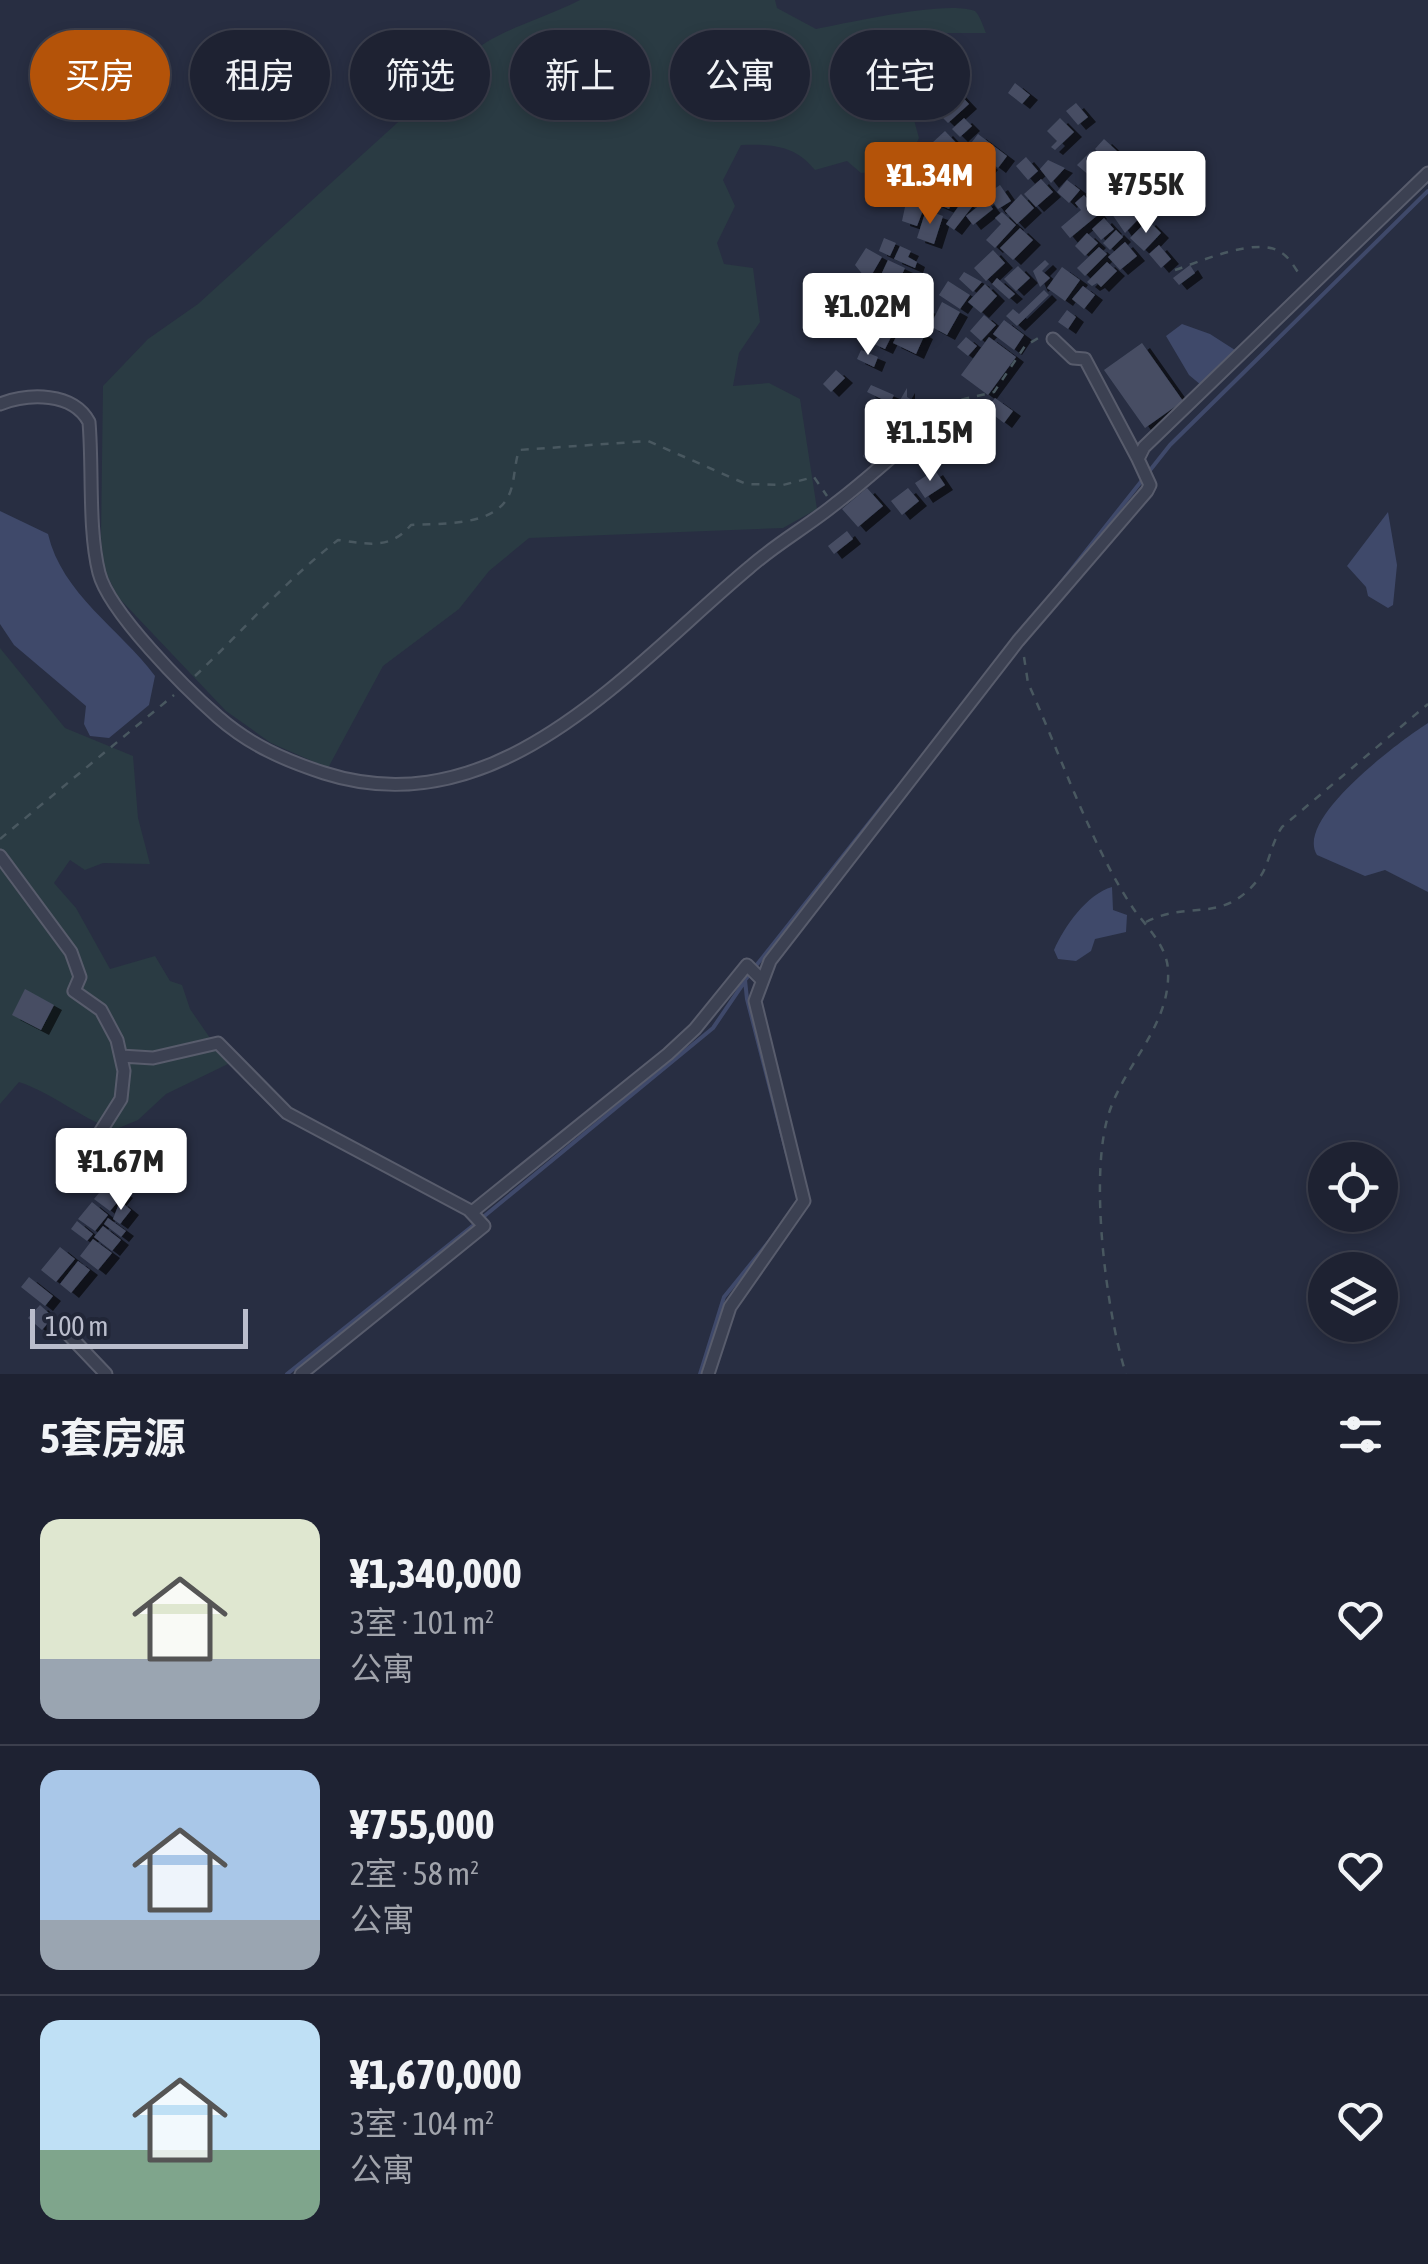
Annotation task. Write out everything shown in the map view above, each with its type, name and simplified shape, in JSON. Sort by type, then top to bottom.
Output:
[{"type":"street","points":[[1140,464],[1144,447],[1428,172]]},
{"type":"street","points":[[708,1374],[730,1306],[804,1201],[755,1000],[759,978],[1026,631],[1147,491],[1149,483],[1085,359],[1073,358],[1053,339]]},
{"type":"street","points":[[0,404],[18,397],[64,400],[82,408],[89,422],[99,572],[109,598],[184,687],[230,728],[274,756],[368,783],[464,774],[509,758],[610,691],[751,565],[834,506],[916,436]]},
{"type":"street","points":[[0,856],[71,952],[80,977],[74,991],[101,1010],[120,1056],[121,1099],[86,1153]]},
{"type":"street","points":[[473,1214],[668,1054],[695,1029],[747,965],[759,978]]},
{"type":"street","points":[[120,1056],[154,1058],[218,1044],[237,1068],[287,1113],[473,1214],[484,1226],[301,1374]]},
{"type":"street","points":[[66,1332],[106,1374]]},
{"type":"path","points":[[1175,270],[1243,248],[1272,249],[1283,253],[1309,287]]},
{"type":"path","points":[[916,436],[947,402],[994,392],[1034,339],[1053,339]]},
{"type":"path","points":[[0,839],[184,687],[275,600],[293,575],[338,540],[379,546],[401,538],[411,525],[461,522],[498,510],[510,494],[519,450],[648,441],[746,484],[783,485],[814,477],[834,506]]},
{"type":"path","points":[[1026,631],[1028,683],[1113,872],[1145,922],[1168,970],[1163,1004],[1116,1095],[1103,1139],[1103,1246],[1126,1374]]},
{"type":"path","points":[[1145,922],[1166,912],[1218,910],[1238,898],[1263,874],[1270,845],[1282,827],[1428,704]]},
{"type":"shaded area","points":[[580,0],[775,0],[777,8],[816,29],[899,13],[962,8],[975,11],[986,33],[830,30],[830,120],[914,120],[919,138],[904,169],[861,173],[847,161],[815,170],[791,151],[741,145],[723,180],[735,206],[717,243],[724,264],[753,268],[760,322],[739,353],[733,386],[769,383],[800,399],[817,509],[783,528],[529,538],[489,571],[459,609],[383,666],[328,768],[271,743],[226,711],[118,597],[104,569],[101,537],[103,386],[148,339],[198,304],[400,120],[490,120],[490,40],[505,32]]},
{"type":"shaded area","points":[[0,648],[65,728],[133,756],[138,818],[150,864],[103,863],[85,870],[70,860],[54,883],[76,908],[110,969],[155,956],[170,981],[182,985],[190,1009],[228,1064],[166,1094],[138,1120],[114,1130],[19,1082],[0,1104]]},
{"type":"water","points":[[1182,324],[1210,334],[1238,352],[1201,385],[1189,375],[1166,336]]},
{"type":"water","points":[[0,511],[48,534],[55,555],[79,593],[155,676],[149,705],[109,738],[90,736],[84,724],[86,706],[14,645],[0,624]]},
{"type":"water","points":[[1388,512],[1397,565],[1393,605],[1388,608],[1368,596],[1366,587],[1347,566]]},
{"type":"water","points":[[1428,723],[1428,892],[1385,870],[1365,876],[1317,855],[1314,840],[1335,802],[1375,763]]},
{"type":"water","points":[[1112,887],[1113,910],[1127,915],[1126,932],[1095,939],[1091,951],[1076,961],[1058,959],[1054,950],[1070,922],[1085,904]]},
{"type":"building","points":[[1015,83],[1030,95],[1022,104],[1008,93]]},
{"type":"building","points":[[1076,103],[1088,117],[1078,125],[1066,111]]},
{"type":"building","points":[[1060,118],[1074,132],[1055,150],[1051,147],[1057,141],[1047,131]]},
{"type":"building","points":[[962,120],[972,126],[960,137],[952,129]]},
{"type":"building","points":[[945,131],[960,147],[932,172],[918,156]]},
{"type":"building","points":[[978,134],[1007,156],[998,168],[969,146]]},
{"type":"building","points":[[1104,139],[1118,152],[1108,162],[1095,149]]},
{"type":"building","points":[[1091,151],[1104,163],[1091,177],[1077,165]]},
{"type":"building","points":[[974,152],[990,165],[981,176],[965,164]]},
{"type":"building","points":[[958,156],[967,171],[961,177],[949,167]]},
{"type":"building","points":[[1026,157],[1038,171],[1028,180],[1016,166]]},
{"type":"building","points":[[1048,160],[1065,168],[1051,183],[1040,169]]},
{"type":"building","points":[[1110,166],[1128,182],[1115,197],[1097,181]]},
{"type":"building","points":[[888,177],[899,177],[898,193],[887,192]]},
{"type":"building","points":[[909,178],[933,186],[928,200],[904,192]]},
{"type":"building","points":[[1041,179],[1053,192],[1036,207],[1024,194]]},
{"type":"building","points":[[1067,180],[1080,190],[1069,203],[1057,192]]},
{"type":"building","points":[[1000,185],[1011,201],[998,209],[987,194]]},
{"type":"building","points":[[1097,185],[1108,196],[1098,206],[1086,195]]},
{"type":"building","points":[[940,187],[956,194],[949,209],[933,202]]},
{"type":"building","points":[[1021,194],[1034,208],[1017,224],[1005,211]]},
{"type":"building","points":[[1131,194],[1147,210],[1125,233],[1112,214]]},
{"type":"building","points":[[1084,195],[1099,214],[1070,238],[1061,227],[1081,210],[1075,203]]},
{"type":"building","points":[[907,198],[925,205],[917,226],[902,221]]},
{"type":"building","points":[[963,200],[972,207],[954,230],[946,224]]},
{"type":"building","points":[[986,200],[993,209],[973,225],[966,216]]},
{"type":"building","points":[[926,210],[943,216],[934,244],[917,238]]},
{"type":"building","points":[[1002,212],[1016,225],[995,248],[986,240],[1001,224],[995,218]]},
{"type":"building","points":[[1104,218],[1114,229],[1101,240],[1092,229]]},
{"type":"building","points":[[1148,220],[1161,233],[1144,251],[1130,238]]},
{"type":"building","points":[[1020,228],[1033,240],[1013,260],[1000,248]]},
{"type":"building","points":[[1116,230],[1123,237],[1110,250],[1103,243]]},
{"type":"building","points":[[1087,233],[1098,243],[1085,256],[1075,246]]},
{"type":"building","points":[[884,238],[896,243],[890,256],[879,251]]},
{"type":"building","points":[[1125,242],[1137,256],[1120,270],[1108,257]]},
{"type":"building","points":[[1159,245],[1171,259],[1161,268],[1149,254]]},
{"type":"building","points":[[900,246],[911,251],[908,257],[917,262],[915,268],[894,259]]},
{"type":"building","points":[[1099,247],[1107,254],[1085,276],[1077,268]]},
{"type":"building","points":[[866,248],[882,257],[868,281],[855,265]]},
{"type":"building","points":[[993,250],[1005,263],[986,281],[974,268]]},
{"type":"building","points":[[888,260],[905,268],[892,296],[875,288]]},
{"type":"building","points":[[1045,260],[1049,264],[1042,271],[1050,278],[1040,287],[1033,271]]},
{"type":"building","points":[[1107,262],[1117,271],[1101,287],[1097,283],[1092,286],[1087,282]]},
{"type":"building","points":[[1190,265],[1195,273],[1179,285],[1173,278]]},
{"type":"building","points":[[1018,266],[1030,278],[1016,291],[1004,279]]},
{"type":"building","points":[[1062,267],[1080,280],[1065,301],[1047,288]]},
{"type":"building","points":[[964,272],[982,282],[973,292],[959,279]]},
{"type":"building","points":[[909,273],[925,280],[920,292],[903,286]]},
{"type":"building","points":[[997,278],[1015,294],[1009,299],[992,284]]},
{"type":"building","points":[[948,281],[970,295],[960,309],[939,295]]},
{"type":"building","points":[[985,284],[997,296],[981,313],[968,302]]},
{"type":"building","points":[[1083,286],[1095,295],[1084,309],[1072,299]]},
{"type":"building","points":[[1044,290],[1049,295],[1017,326],[1006,316],[1013,309],[1019,314]]},
{"type":"building","points":[[898,299],[910,302],[906,318],[894,315]]},
{"type":"building","points":[[942,302],[960,312],[947,335],[930,326]]},
{"type":"building","points":[[917,304],[932,311],[924,326],[910,319]]},
{"type":"building","points":[[1067,310],[1076,317],[1068,329],[1058,322]]},
{"type":"building","points":[[984,315],[996,325],[981,341],[970,331]]},
{"type":"building","points":[[1004,320],[1024,335],[1014,350],[993,334]]},
{"type":"building","points":[[883,321],[896,327],[885,349],[872,343]]},
{"type":"building","points":[[903,323],[925,334],[916,354],[893,343]]},
{"type":"building","points":[[966,337],[977,346],[968,356],[957,347]]},
{"type":"building","points":[[989,337],[1016,357],[988,395],[961,375]]},
{"type":"building","points":[[1142,343],[1183,401],[1145,428],[1104,370]]},
{"type":"building","points":[[861,350],[878,357],[874,367],[857,359]]},
{"type":"building","points":[[836,370],[845,378],[831,392],[823,384]]},
{"type":"building","points":[[871,385],[894,395],[890,403],[867,392]]},
{"type":"building","points":[[907,388],[907,397],[919,404],[910,419],[904,415],[910,406],[905,403],[900,411],[895,409]]},
{"type":"building","points":[[995,398],[1013,411],[1004,423],[986,409]]},
{"type":"building","points":[[966,401],[978,410],[962,439],[943,425]]},
{"type":"building","points":[[880,433],[894,442],[888,451],[874,441]]},
{"type":"building","points":[[872,446],[882,456],[872,465],[863,456]]},
{"type":"building","points":[[935,470],[945,485],[925,498],[915,483]]},
{"type":"building","points":[[867,488],[883,506],[858,527],[842,509]]},
{"type":"building","points":[[908,488],[919,501],[902,515],[891,501]]},
{"type":"building","points":[[847,531],[853,539],[834,554],[828,546]]},
{"type":"building","points":[[25,989],[54,1005],[41,1030],[12,1015]]},
{"type":"building","points":[[109,1181],[125,1193],[110,1211],[94,1199]]},
{"type":"building","points":[[120,1201],[131,1210],[120,1224],[113,1219]]},
{"type":"building","points":[[92,1202],[108,1215],[95,1231],[78,1219]]},
{"type":"building","points":[[108,1218],[126,1231],[121,1237],[104,1224]]},
{"type":"building","points":[[77,1221],[93,1234],[87,1241],[71,1229]]},
{"type":"building","points":[[103,1226],[121,1240],[112,1251],[94,1237]]},
{"type":"building","points":[[93,1239],[112,1253],[98,1270],[80,1256]]},
{"type":"building","points":[[60,1247],[75,1259],[56,1282],[41,1270]]},
{"type":"building","points":[[78,1261],[90,1270],[71,1293],[60,1284]]},
{"type":"building","points":[[29,1277],[53,1296],[45,1306],[21,1287]]},
{"type":"building","points":[[40,1305],[53,1317],[42,1330],[28,1318]]},
{"type":"waterway","points":[[1060,584],[1170,445],[1428,191]]},
{"type":"waterway","points":[[755,967],[892,794]]},
{"type":"waterway","points":[[749,975],[745,980],[747,999],[787,1154]]},
{"type":"waterway","points":[[482,1218],[713,1028],[745,981]]},
{"type":"waterway","points":[[287,1374],[475,1224]]},
{"type":"waterway","points":[[700,1374],[724,1297],[771,1239]]}]
